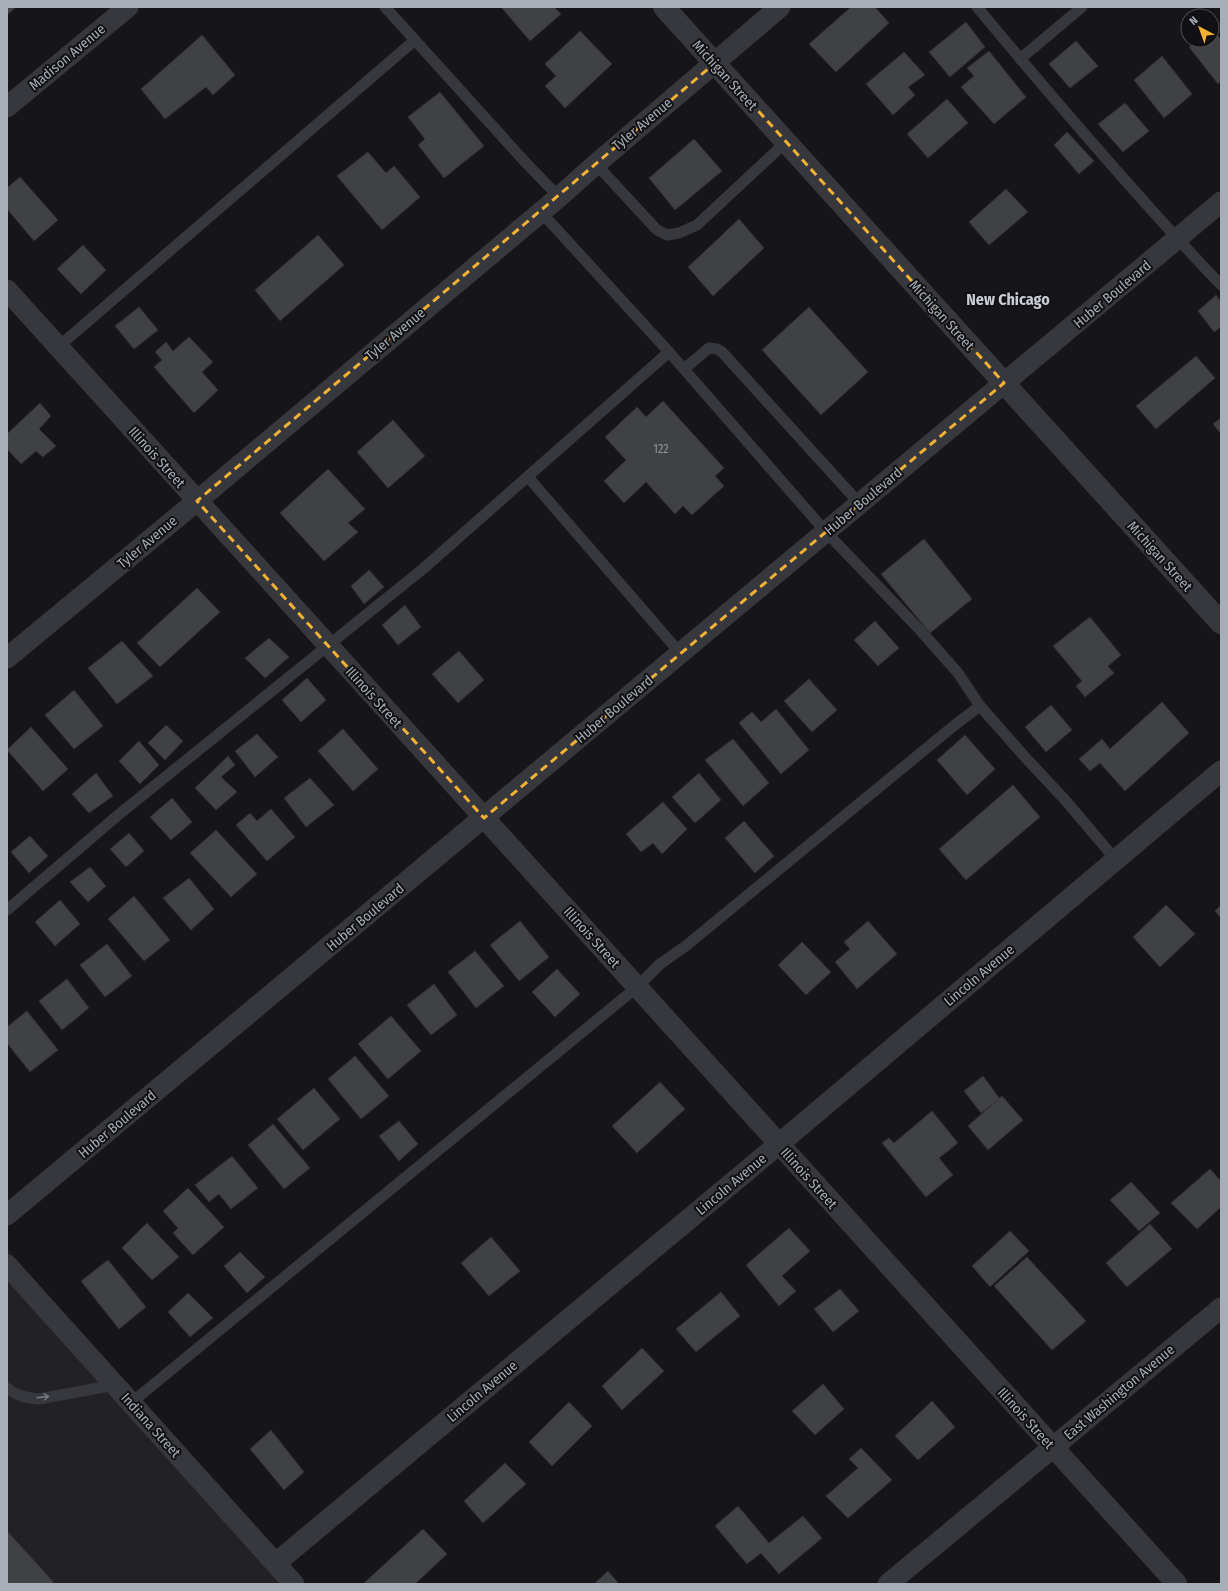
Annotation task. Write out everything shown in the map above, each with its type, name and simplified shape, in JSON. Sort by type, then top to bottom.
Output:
[{"type":"street","name":"Madison Avenue","points":[[7,107],[128,7]]},
{"type":"street","name":"Michigan Street","points":[[664,7],[1221,624]]},
{"type":"street","name":"Tyler Avenue","points":[[7,658],[197,501],[559,197],[780,7]]},
{"type":"street","name":"Huber Boulevard","points":[[7,1215],[1221,202]]},
{"type":"street","name":"Illinois Street","points":[[7,290],[1177,1584]]},
{"type":"street","name":"Lincoln Avenue","points":[[276,1563],[779,1144],[1221,771]]},
{"type":"street","name":"Indiana Street","points":[[7,1266],[294,1584]]},
{"type":"street","name":"East Washington Avenue","points":[[888,1584],[1221,1308]]},
{"type":"lane","points":[[385,7],[526,163],[559,197]]},
{"type":"lane","points":[[977,7],[1020,59],[1177,239],[1221,285]]},
{"type":"lane","points":[[1020,59],[1082,7]]},
{"type":"lane","points":[[58,347],[415,40]]},
{"type":"lane","points":[[596,164],[657,230],[666,235],[679,233],[698,225],[786,142]]},
{"type":"lane","points":[[541,212],[669,352],[826,532],[939,651],[958,673],[980,706],[1066,801],[1116,860]]},
{"type":"lane","points":[[684,369],[709,348],[717,349],[722,352],[860,504]]},
{"type":"lane","points":[[7,910],[117,816],[424,568],[669,352]]},
{"type":"lane","points":[[528,477],[681,654]]},
{"type":"lane","points":[[131,1403],[637,987],[660,964],[687,945],[956,724],[980,706]]},
{"type":"lane","points":[[7,1388],[13,1393],[26,1398],[39,1399],[115,1385]]},
{"type":"highlighted area","points":[[715,63],[1004,383],[484,818],[197,501]]},
{"type":"shaded area","points":[[7,1249],[296,1584],[7,1584]]},
{"type":"building","points":[[7,7],[16,7],[7,15]]},
{"type":"building","points":[[501,7],[554,7],[561,14],[530,41]]},
{"type":"building","points":[[851,7],[875,7],[889,23],[836,72],[809,44]]},
{"type":"building","points":[[966,22],[985,47],[950,77],[929,52]]},
{"type":"building","points":[[580,31],[612,64],[565,108],[545,86],[556,76],[545,64]]},
{"type":"building","points":[[202,35],[235,75],[213,95],[206,87],[165,119],[141,89]]},
{"type":"building","points":[[1220,38],[1221,81],[1218,84],[1190,48],[1220,48]]},
{"type":"building","points":[[1076,41],[1098,66],[1070,88],[1049,64]]},
{"type":"building","points":[[989,51],[1026,97],[994,124],[961,87],[974,76],[967,68]]},
{"type":"building","points":[[904,52],[925,75],[908,87],[915,95],[893,115],[866,84]]},
{"type":"building","points":[[1162,56],[1192,94],[1164,118],[1134,80]]},
{"type":"building","points":[[440,92],[484,146],[444,178],[418,145],[425,139],[408,117]]},
{"type":"building","points":[[947,99],[968,123],[928,158],[907,134]]},
{"type":"building","points":[[1125,103],[1149,131],[1123,152],[1098,124]]},
{"type":"building","points":[[1067,132],[1094,161],[1079,174],[1054,145]]},
{"type":"building","points":[[694,139],[722,171],[675,210],[649,178]]},
{"type":"building","points":[[368,152],[386,173],[394,166],[420,197],[382,230],[337,176]]},
{"type":"building","points":[[20,177],[58,220],[34,241],[7,209],[7,188]]},
{"type":"building","points":[[1006,189],[1028,212],[989,245],[969,222]]},
{"type":"building","points":[[739,219],[764,248],[713,296],[688,267]]},
{"type":"building","points":[[318,235],[344,265],[280,321],[255,290]]},
{"type":"building","points":[[83,245],[106,270],[81,294],[57,269]]},
{"type":"building","points":[[1216,295],[1221,302],[1221,327],[1214,332],[1198,311]]},
{"type":"building","points":[[139,307],[158,330],[134,349],[115,326]]},
{"type":"building","points":[[809,307],[868,372],[821,415],[762,350]]},
{"type":"building","points":[[189,337],[213,362],[202,372],[218,390],[194,413],[154,367],[162,360],[155,352],[166,342],[173,351]]},
{"type":"building","points":[[1196,356],[1215,378],[1156,429],[1136,406]]},
{"type":"building","points":[[663,401],[724,468],[715,476],[724,486],[692,515],[683,506],[675,514],[646,482],[624,503],[604,481],[626,460],[605,437],[637,407],[646,417]]},
{"type":"building","points":[[40,403],[51,416],[39,429],[56,446],[43,457],[36,451],[21,464],[7,449],[7,434]]},
{"type":"building","points":[[1221,418],[1221,434],[1213,424]]},
{"type":"building","points":[[393,420],[425,456],[388,488],[357,452]]},
{"type":"building","points":[[328,469],[365,509],[348,523],[358,532],[324,561],[280,513]]},
{"type":"building","points":[[924,539],[972,599],[930,633],[881,574]]},
{"type":"building","points":[[369,570],[384,587],[364,604],[351,586]]},
{"type":"building","points":[[197,588],[220,612],[160,667],[137,643]]},
{"type":"building","points":[[405,605],[421,627],[398,645],[382,625]]},
{"type":"building","points":[[1090,617],[1121,655],[1108,666],[1114,673],[1085,697],[1076,686],[1082,681],[1053,646]]},
{"type":"building","points":[[875,621],[899,648],[878,666],[854,640]]},
{"type":"building","points":[[269,638],[289,657],[265,678],[245,658]]},
{"type":"building","points":[[122,641],[153,676],[117,704],[88,668]]},
{"type":"building","points":[[459,651],[484,680],[458,703],[432,674]]},
{"type":"building","points":[[307,678],[326,700],[301,722],[282,700]]},
{"type":"building","points":[[809,679],[837,710],[812,732],[784,701]]},
{"type":"building","points":[[74,690],[103,726],[74,749],[45,715]]},
{"type":"building","points":[[1162,702],[1189,733],[1125,791],[1100,763],[1090,771],[1079,759],[1102,739],[1110,749]]},
{"type":"building","points":[[1051,705],[1072,730],[1046,752],[1025,727]]},
{"type":"building","points":[[776,709],[809,750],[781,774],[739,723],[752,712],[761,722]]},
{"type":"building","points":[[166,725],[183,741],[165,760],[148,743]]},
{"type":"building","points":[[31,727],[68,769],[43,791],[7,750]]},
{"type":"building","points":[[343,729],[378,769],[353,791],[318,751]]},
{"type":"building","points":[[257,734],[278,757],[255,777],[235,751]]},
{"type":"building","points":[[965,735],[995,769],[967,795],[937,760]]},
{"type":"building","points":[[733,739],[769,783],[743,806],[705,760]]},
{"type":"building","points":[[139,741],[159,765],[140,784],[119,761]]},
{"type":"building","points":[[228,756],[235,765],[221,777],[237,792],[216,810],[195,788]]},
{"type":"building","points":[[96,773],[113,796],[89,813],[72,794]]},
{"type":"building","points":[[699,773],[721,800],[695,823],[672,797]]},
{"type":"building","points":[[310,778],[334,805],[306,827],[284,798]]},
{"type":"building","points":[[1013,785],[1040,817],[966,880],[939,849]]},
{"type":"building","points":[[172,798],[192,822],[171,840],[150,817]]},
{"type":"building","points":[[663,802],[687,829],[662,854],[653,843],[641,852],[626,834]]},
{"type":"building","points":[[271,809],[295,837],[267,861],[236,825],[250,813],[257,821]]},
{"type":"building","points":[[744,821],[774,856],[755,873],[725,838]]},
{"type":"building","points":[[216,830],[257,874],[231,897],[190,853]]},
{"type":"building","points":[[129,833],[144,851],[126,867],[110,849]]},
{"type":"building","points":[[30,836],[48,856],[29,873],[11,852]]},
{"type":"building","points":[[90,867],[106,886],[88,902],[70,882]]},
{"type":"building","points":[[189,878],[214,909],[191,930],[163,898]]},
{"type":"building","points":[[134,896],[170,940],[144,961],[108,919]]},
{"type":"building","points":[[60,900],[80,924],[55,946],[35,922]]},
{"type":"building","points":[[1166,905],[1195,934],[1160,967],[1133,937]]},
{"type":"building","points":[[1221,905],[1221,918],[1215,911]]},
{"type":"building","points":[[520,921],[549,957],[519,981],[490,945]]},
{"type":"building","points":[[868,921],[897,954],[857,989],[835,962],[850,949],[844,942]]},
{"type":"building","points":[[802,942],[831,972],[806,995],[778,965]]},
{"type":"building","points":[[107,944],[132,976],[105,997],[80,965]]},
{"type":"building","points":[[475,951],[504,986],[476,1008],[448,972]]},
{"type":"building","points":[[557,969],[580,994],[555,1017],[532,992]]},
{"type":"building","points":[[67,979],[89,1008],[62,1030],[39,1001]]},
{"type":"building","points":[[434,984],[457,1015],[431,1035],[407,1005]]},
{"type":"building","points":[[27,1011],[58,1050],[30,1072],[7,1043],[7,1027]]},
{"type":"building","points":[[391,1016],[421,1051],[388,1079],[358,1044]]},
{"type":"building","points":[[355,1056],[389,1096],[361,1119],[328,1079]]},
{"type":"building","points":[[983,1076],[1000,1099],[981,1113],[964,1091]]},
{"type":"building","points":[[660,1082],[685,1109],[637,1153],[612,1126]]},
{"type":"building","points":[[314,1088],[340,1119],[303,1150],[277,1119]]},
{"type":"building","points":[[1002,1096],[1023,1120],[988,1150],[968,1126]]},
{"type":"building","points":[[932,1111],[958,1143],[939,1158],[953,1175],[926,1197],[882,1143],[889,1138],[894,1143]]},
{"type":"building","points":[[399,1121],[418,1144],[399,1161],[379,1136]]},
{"type":"building","points":[[273,1124],[310,1168],[284,1189],[248,1145]]},
{"type":"building","points":[[232,1156],[258,1188],[231,1209],[219,1194],[209,1202],[195,1185]]},
{"type":"building","points":[[1210,1169],[1221,1181],[1221,1207],[1197,1229],[1171,1203]]},
{"type":"building","points":[[1131,1182],[1160,1213],[1139,1231],[1110,1200]]},
{"type":"building","points":[[188,1188],[224,1227],[193,1255],[173,1233],[178,1228],[163,1211]]},
{"type":"building","points":[[147,1223],[179,1257],[152,1280],[122,1248]]},
{"type":"building","points":[[1150,1224],[1172,1249],[1127,1287],[1106,1263]]},
{"type":"building","points":[[789,1228],[810,1251],[782,1276],[796,1291],[779,1306],[746,1265]]},
{"type":"building","points":[[1010,1231],[1029,1251],[990,1287],[972,1266]]},
{"type":"building","points":[[491,1237],[520,1271],[489,1296],[461,1263]]},
{"type":"building","points":[[240,1252],[265,1277],[247,1293],[224,1266]]},
{"type":"building","points":[[1027,1257],[1086,1321],[1052,1350],[994,1286]]},
{"type":"building","points":[[108,1260],[146,1307],[119,1329],[81,1281]]},
{"type":"building","points":[[840,1289],[859,1311],[833,1332],[814,1309]]},
{"type":"building","points":[[721,1292],[740,1316],[696,1352],[676,1329]]},
{"type":"building","points":[[188,1293],[213,1318],[190,1337],[168,1312]]},
{"type":"building","points":[[642,1348],[664,1371],[622,1410],[602,1386]]},
{"type":"building","points":[[823,1384],[844,1409],[815,1435],[792,1411]]},
{"type":"building","points":[[932,1401],[955,1427],[918,1460],[895,1436]]},
{"type":"building","points":[[569,1402],[592,1426],[552,1466],[529,1442]]},
{"type":"building","points":[[271,1430],[304,1472],[284,1490],[250,1449]]},
{"type":"building","points":[[861,1448],[892,1480],[848,1518],[826,1496],[858,1468],[849,1459]]},
{"type":"building","points":[[505,1463],[526,1484],[483,1523],[464,1501]]},
{"type":"building","points":[[738,1506],[769,1543],[803,1516],[822,1538],[779,1574],[761,1553],[747,1564],[715,1526]]},
{"type":"building","points":[[423,1529],[447,1554],[415,1584],[364,1583]]},
{"type":"building","points":[[7,1531],[40,1567],[55,1584],[7,1584]]},
{"type":"building","points":[[608,1571],[619,1584],[594,1584]]},
{"type":"district","name":"New Chicago","points":[[1008,299]]}]
